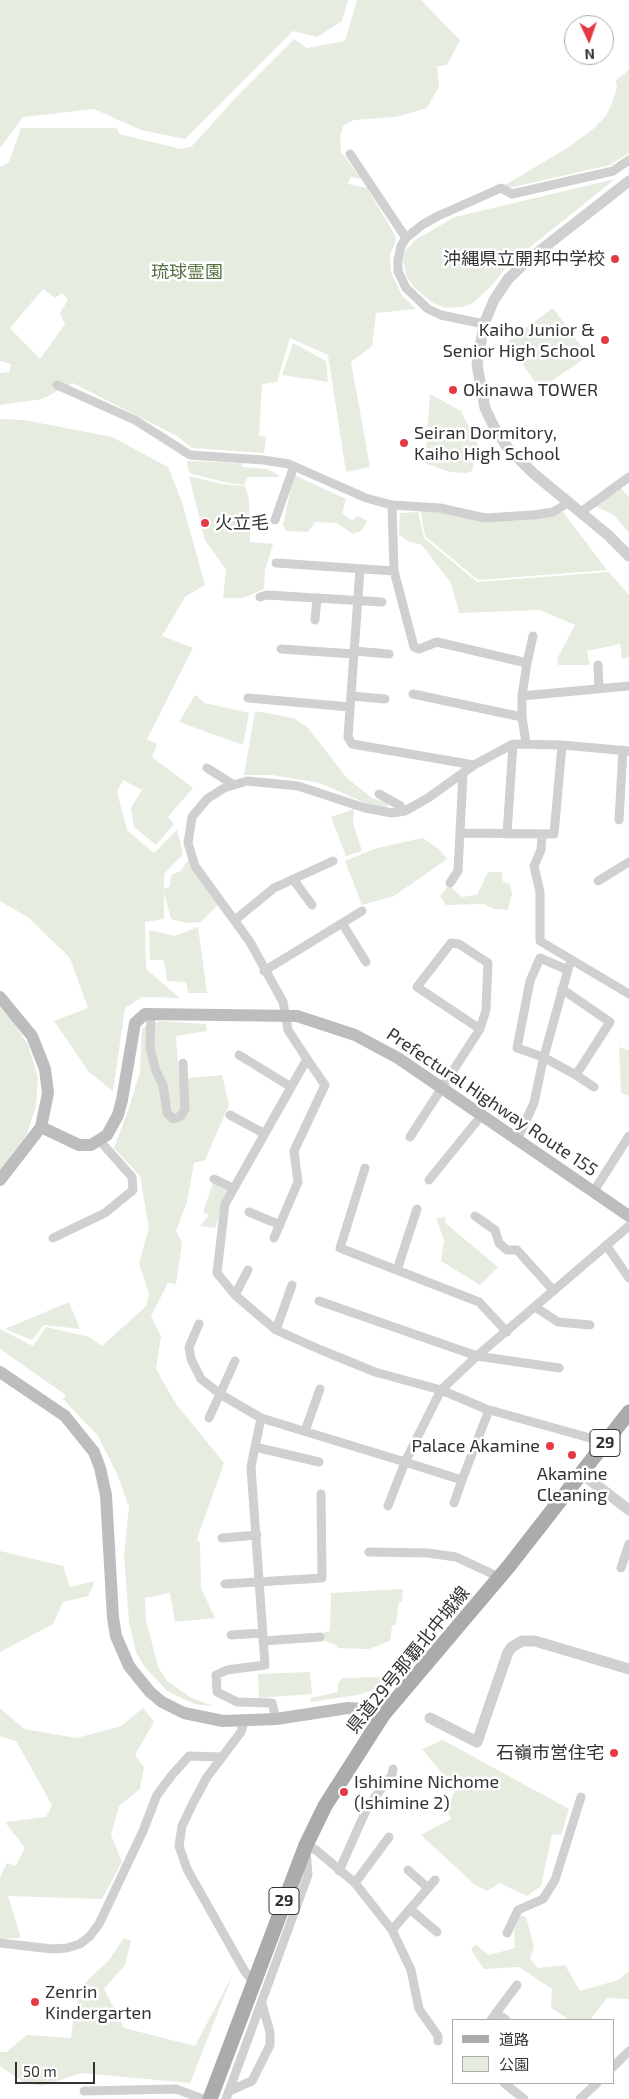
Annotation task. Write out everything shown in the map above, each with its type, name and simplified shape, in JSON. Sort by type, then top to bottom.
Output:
[{"type":"main road","points":[[0,997],[25,1025],[40,1054],[48,1093],[42,1127],[0,1180]]},
{"type":"main road","name":"Prefectural Highway Route 155","points":[[151,1013],[308,1018],[355,1035],[398,1058],[629,1216]]},
{"type":"main road","points":[[42,1127],[79,1145],[91,1145],[100,1141],[113,1125],[122,1100],[135,1024],[139,1018],[151,1013]]},
{"type":"main road","points":[[0,1372],[65,1416],[94,1452],[100,1468],[107,1504],[113,1618],[122,1652],[134,1674],[162,1702],[184,1713],[200,1718],[244,1722],[348,1708],[364,1709],[383,1715]]},
{"type":"main road","name":"県道29号那覇北中城線","points":[[210,2099],[306,1845],[325,1806],[383,1715],[499,1577],[629,1412]]},
{"type":"street","points":[[350,154],[406,238]]},
{"type":"street","points":[[484,324],[441,315],[428,309],[406,288],[398,271],[400,246],[411,232],[438,216],[501,188],[512,194],[613,171],[629,160]]},
{"type":"street","points":[[629,181],[517,269],[500,289],[484,324],[477,365],[481,397],[489,418],[514,454],[629,556]]},
{"type":"street","points":[[57,385],[135,420],[190,455],[272,461],[294,466],[366,498],[392,504],[440,508],[486,518],[553,512],[568,503]]},
{"type":"street","points":[[275,520],[294,466]]},
{"type":"street","points":[[581,512],[629,477]]},
{"type":"street","points":[[392,504],[394,572],[414,647],[419,649],[437,642],[527,663]]},
{"type":"street","points":[[276,563],[394,572]]},
{"type":"street","points":[[360,570],[348,737],[352,744],[474,765]]},
{"type":"street","points":[[260,597],[266,595],[382,602]]},
{"type":"street","points":[[315,620],[317,598]]},
{"type":"street","points":[[526,743],[522,717],[522,696],[533,636]]},
{"type":"street","points":[[281,649],[389,654]]},
{"type":"street","points":[[598,665],[599,689]]},
{"type":"street","points":[[522,696],[629,686]]},
{"type":"street","points":[[413,694],[522,717]]},
{"type":"street","points":[[351,696],[385,699]]},
{"type":"street","points":[[248,698],[350,707]]},
{"type":"street","points":[[274,1238],[298,1182],[294,1151],[325,1085],[288,1030],[283,1002],[264,971],[250,942],[195,866],[188,843],[192,817],[208,799],[224,788],[248,781],[298,786],[383,812],[404,811],[428,798],[474,765],[513,744],[526,743],[626,750],[619,820]]},
{"type":"street","points":[[508,834],[513,744]]},
{"type":"street","points":[[462,833],[554,834],[562,745]]},
{"type":"street","points":[[207,768],[234,785]]},
{"type":"street","points":[[450,883],[458,871],[462,833],[463,774]]},
{"type":"street","points":[[379,794],[399,805],[404,811]]},
{"type":"street","points":[[542,834],[541,850],[534,866],[540,892],[540,941],[629,994]]},
{"type":"street","points":[[235,920],[274,888],[333,862]]},
{"type":"street","points":[[598,881],[629,862]]},
{"type":"street","points":[[293,879],[312,905]]},
{"type":"street","points":[[264,971],[362,911]]},
{"type":"street","points":[[342,923],[357,939],[366,962]]},
{"type":"street","points":[[410,1137],[480,1029],[486,1010],[488,963],[460,944],[451,942],[417,986],[480,1029]]},
{"type":"street","points":[[568,970],[540,958],[530,981],[517,1048],[543,1057],[594,1087]]},
{"type":"street","points":[[517,1140],[534,1103],[543,1057],[571,960]]},
{"type":"street","points":[[562,989],[610,1022],[576,1075]]},
{"type":"street","points":[[151,1013],[150,1048],[156,1071],[163,1085],[167,1113],[174,1119],[180,1117],[185,1109],[183,1063]]},
{"type":"street","points":[[239,1055],[290,1087]]},
{"type":"street","points":[[307,1059],[225,1204],[217,1273],[235,1295],[276,1330],[375,1372],[441,1390],[489,1410],[590,1438],[604,1445]]},
{"type":"street","points":[[230,1115],[264,1133]]},
{"type":"street","points":[[429,1180],[482,1116]]},
{"type":"street","points":[[594,1191],[626,1148],[629,1136]]},
{"type":"street","points":[[52,1238],[105,1213],[133,1190],[132,1177],[100,1141]]},
{"type":"street","points":[[364,1168],[340,1248],[479,1302],[507,1332]]},
{"type":"street","points":[[214,1179],[233,1188]]},
{"type":"street","points":[[397,1270],[417,1209]]},
{"type":"street","points":[[249,1212],[280,1225]]},
{"type":"street","points":[[475,1216],[498,1226],[499,1244],[506,1250],[517,1250],[554,1291]]},
{"type":"street","points":[[388,1506],[405,1462],[441,1390],[477,1356],[629,1226]]},
{"type":"street","points":[[606,1245],[629,1278]]},
{"type":"street","points":[[235,1295],[248,1270]]},
{"type":"street","points":[[276,1330],[292,1285]]},
{"type":"street","points":[[319,1301],[477,1356],[559,1368]]},
{"type":"street","points":[[536,1307],[558,1322],[590,1325]]},
{"type":"street","points":[[199,1324],[189,1347],[191,1359],[201,1379],[220,1394],[261,1418],[462,1480]]},
{"type":"street","points":[[209,1418],[235,1361]]},
{"type":"street","points":[[305,1431],[320,1389]]},
{"type":"street","points":[[454,1503],[489,1410]]},
{"type":"street","points":[[261,1418],[251,1467],[265,1665],[227,1670],[216,1675],[217,1692],[237,1702],[272,1703],[276,1719]]},
{"type":"street","points":[[255,1448],[319,1462]]},
{"type":"street","points":[[582,1474],[629,1510]]},
{"type":"street","points":[[225,1584],[322,1578],[321,1494]]},
{"type":"street","points":[[222,1538],[257,1535]]},
{"type":"street","points":[[621,1568],[629,1544]]},
{"type":"street","points":[[369,1552],[428,1553],[456,1557],[499,1577]]},
{"type":"street","points":[[231,1635],[320,1637]]},
{"type":"street","points":[[430,1718],[476,1742],[508,1652],[522,1641],[535,1641],[629,1669]]},
{"type":"street","points":[[244,1722],[241,1732],[221,1757],[193,1803],[182,1826],[179,1846],[187,1869],[244,1970],[253,1982]]},
{"type":"street","points":[[0,1943],[52,1949],[67,1948],[80,1944],[90,1936],[99,1924],[143,1831],[157,1795],[189,1756],[221,1757]]},
{"type":"street","points":[[339,1871],[368,1806],[392,1775],[392,1769]]},
{"type":"street","points":[[507,1933],[518,1910],[543,1899],[555,1880],[581,1797]]},
{"type":"street","points":[[355,1882],[389,1837]]},
{"type":"street","points":[[306,1845],[316,1850],[339,1871],[355,1882],[392,1930],[411,1970],[419,2009],[438,2036],[438,2041]]},
{"type":"street","points":[[227,2095],[308,1875],[309,1861],[306,1845]]},
{"type":"street","points":[[408,1870],[428,1888]]},
{"type":"street","points":[[392,1930],[435,1880]]},
{"type":"street","points":[[410,1909],[437,1932]]},
{"type":"street","points":[[494,2017],[517,1985]]},
{"type":"street","points":[[227,2095],[252,2080],[270,2045],[270,2032],[262,2004]]},
{"type":"street","points":[[614,2066],[629,2051]]},
{"type":"street","points":[[505,2084],[524,2099]]},
{"type":"street","points":[[580,2099],[593,2084]]},
{"type":"street","points":[[84,2091],[176,2089],[203,2099]]},
{"type":"green space","points":[[0,0],[348,0],[342,21],[317,37],[293,31],[185,139],[141,130],[94,109],[23,117],[0,148]]},
{"type":"green space","name":"琉球霊園","points":[[357,0],[421,0],[460,40],[447,65],[433,67],[437,67],[439,86],[427,108],[396,117],[354,120],[343,126],[340,137],[341,152],[361,179],[350,177],[348,184],[367,188],[395,235],[396,240],[390,255],[391,272],[401,294],[416,309],[376,313],[372,346],[351,362],[370,467],[346,472],[328,355],[290,338],[277,382],[262,384],[259,436],[266,437],[264,453],[192,448],[177,436],[73,383],[42,399],[0,405],[0,373],[9,372],[11,364],[0,361],[0,167],[9,162],[21,128],[117,128],[119,134],[181,149],[192,146],[239,94],[294,39],[307,48],[345,41]],"holes":[[[43,289],[55,298],[62,293],[68,300],[60,313],[65,324],[40,359],[10,328]]]},
{"type":"green space","points":[[629,70],[629,153],[610,165],[509,188],[505,185],[569,147],[593,129],[606,116],[617,88],[616,80]]},
{"type":"green space","points":[[615,179],[509,264],[492,285],[473,303],[462,307],[445,308],[431,302],[413,286],[407,277],[403,261],[405,251],[415,240],[455,217]]},
{"type":"green space","points":[[553,308],[588,356],[540,389],[507,342]]},
{"type":"green space","points":[[293,343],[326,361],[328,382],[282,375]]},
{"type":"green space","points":[[430,394],[461,411],[478,445],[472,471],[465,473],[449,472],[425,463]]},
{"type":"green space","points":[[0,419],[24,420],[112,437],[168,467],[182,502],[205,585],[185,597],[162,636],[193,648],[147,739],[157,744],[152,757],[193,788],[168,817],[174,824],[156,845],[134,827],[131,808],[142,790],[123,780],[117,792],[127,830],[154,853],[177,830],[183,854],[164,874],[164,889],[170,886],[171,875],[181,871],[189,858],[219,904],[201,922],[187,923],[171,919],[164,892],[164,919],[145,922],[146,969],[180,998],[142,997],[125,1008],[113,1091],[89,1072],[54,1021],[88,1008],[70,958],[29,918],[0,901]]},
{"type":"green space","points":[[187,461],[241,463],[243,467],[267,469],[279,475],[279,477],[247,477],[244,485],[224,482],[189,473]]},
{"type":"green space","points":[[294,475],[346,499],[342,514],[352,520],[358,516],[367,521],[361,531],[353,534],[337,523],[315,522],[308,532],[286,531],[283,524]]},
{"type":"green space","points":[[189,476],[221,484],[245,486],[249,499],[250,542],[273,544],[265,570],[264,589],[243,598],[223,598],[226,570],[205,540]]},
{"type":"green space","points":[[621,488],[629,498],[629,533],[614,515],[595,506]]},
{"type":"green space","points":[[420,507],[484,520],[517,521],[563,512],[607,570],[478,580],[425,536]]},
{"type":"green space","points":[[418,512],[424,538],[477,582],[609,572],[629,595],[629,657],[622,659],[620,644],[587,651],[590,665],[558,665],[557,659],[575,625],[540,610],[459,613],[451,583],[422,545],[407,541],[399,534],[400,513]]},
{"type":"green space","points":[[195,695],[205,703],[249,713],[243,745],[179,722]]},
{"type":"green space","points":[[255,711],[293,718],[307,727],[347,778],[372,798],[388,803],[387,807],[372,806],[320,783],[272,775],[244,775]]},
{"type":"green space","points":[[354,809],[353,823],[362,851],[346,856],[331,817]]},
{"type":"green space","points":[[423,838],[439,849],[447,859],[394,896],[362,905],[345,861],[377,848]]},
{"type":"green space","points":[[488,872],[502,872],[503,882],[510,884],[512,894],[508,910],[494,909],[484,904],[446,905],[440,896],[449,885],[462,897],[477,895]]},
{"type":"green space","points":[[198,927],[207,993],[188,993],[186,982],[167,981],[164,960],[150,960],[149,930],[175,936]]},
{"type":"green space","points":[[0,1008],[14,1023],[28,1045],[38,1077],[36,1106],[26,1136],[0,1171]]},
{"type":"green space","points":[[160,1021],[206,1024],[207,1031],[176,1036],[179,1079],[222,1075],[229,1105],[205,1160],[194,1163],[187,1202],[176,1231],[182,1243],[176,1284],[168,1283],[151,1316],[161,1336],[156,1369],[176,1404],[224,1463],[197,1539],[200,1543],[201,1588],[215,1618],[175,1622],[170,1593],[145,1598],[146,1620],[158,1667],[167,1681],[190,1697],[213,1706],[194,1704],[167,1691],[144,1666],[136,1652],[129,1622],[124,1555],[129,1507],[117,1474],[98,1436],[63,1399],[66,1395],[0,1349],[0,1329],[33,1346],[46,1327],[89,1337],[102,1346],[146,1306],[149,1294],[139,1263],[149,1228],[140,1176],[114,1148],[140,1072],[142,1028]]},
{"type":"green space","points":[[619,1047],[629,1050],[629,1096],[621,1093]]},
{"type":"green space","points":[[213,1183],[225,1188],[227,1192],[215,1228],[200,1226],[209,1215],[203,1212]]},
{"type":"green space","points":[[445,1217],[446,1223],[498,1267],[480,1285],[441,1261],[444,1240],[436,1218]]},
{"type":"green space","points":[[69,1302],[80,1329],[44,1325],[32,1340],[5,1329]]},
{"type":"green space","points":[[0,1551],[63,1566],[70,1587],[95,1581],[88,1596],[63,1602],[53,1624],[0,1652]]},
{"type":"green space","points":[[403,1589],[402,1602],[399,1602],[396,1624],[392,1626],[390,1641],[369,1649],[338,1648],[336,1645],[322,1640],[322,1633],[330,1631],[331,1593]]},
{"type":"green space","points":[[310,1672],[312,1694],[259,1698],[258,1674]]},
{"type":"green space","points":[[388,1677],[392,1679],[387,1685],[358,1695],[310,1702],[311,1698],[338,1692],[338,1684],[342,1678]]},
{"type":"green space","points":[[0,1708],[24,1729],[77,1738],[121,1726],[143,1708],[154,1722],[135,1755],[144,1767],[140,1789],[119,1806],[111,1835],[122,1862],[102,1899],[8,1896],[21,1938],[0,1939],[0,1877],[7,1863],[16,1866],[25,1848],[5,1822],[46,1817],[52,1805],[16,1741],[0,1736]]},
{"type":"green space","points":[[443,1740],[569,1809],[561,1835],[552,1834],[541,1886],[527,1896],[500,1883],[487,1891],[474,1884],[421,1835],[451,1819],[447,1810],[458,1783],[442,1773],[422,1749]]},
{"type":"green space","points":[[519,1915],[526,1917],[534,1947],[530,1958],[538,1968],[565,1965],[580,1991],[618,1980],[629,1971],[629,1999],[607,1998],[591,2019],[568,2019],[551,2008],[552,1989],[519,1967],[484,1969],[471,1950],[475,1944],[489,1955],[515,1948],[514,1933]]},
{"type":"green space","points":[[124,1938],[131,1941],[125,1965],[104,1989],[124,2028],[195,2046],[233,1974],[190,2083],[81,2073],[43,2086],[25,2083],[0,2066],[0,2052],[6,2052],[27,2035],[71,2038],[74,2015],[82,1986],[109,1960]]},
{"type":"place","name":"沖縄県立開邦中学校","points":[[615,259]]},
{"type":"place","name":"Kaiho Junior & Senior High School","points":[[605,340]]},
{"type":"place","name":"Okinawa TOWER","points":[[453,390]]},
{"type":"place","name":"Seiran Dormitory, Kaiho High School","points":[[404,443]]},
{"type":"place","name":"火立毛","points":[[205,523]]},
{"type":"place","name":"Palace Akamine","points":[[550,1446]]},
{"type":"place","name":"Akamine Cleaning","points":[[572,1455]]},
{"type":"place","name":"石嶺市営住宅","points":[[614,1753]]},
{"type":"place","name":"Ishimine Nichome (Ishimine 2)","points":[[344,1792]]},
{"type":"place","name":"Zenrin Kindergarten","points":[[35,2002]]}]
